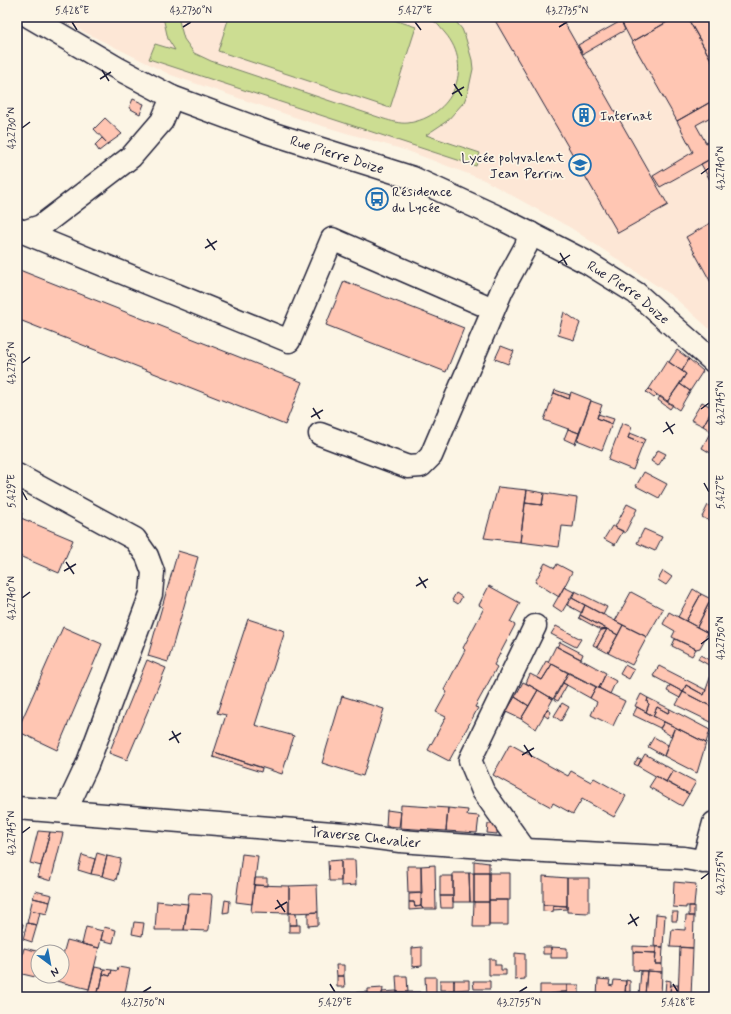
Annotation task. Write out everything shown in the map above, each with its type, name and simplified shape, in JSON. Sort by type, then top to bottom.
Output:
[{"type":"street","name":"Rue Pierre Doize","points":[[30,17],[117,68],[172,97],[267,132],[413,178],[530,233],[586,262],[636,293],[714,362]]},
{"type":"street","points":[[20,231],[41,226],[131,157],[162,121],[172,97]]},
{"type":"street","points":[[20,231],[289,341],[332,239],[493,309]]},
{"type":"street","points":[[320,434],[408,467],[421,466],[431,456],[493,309],[526,246],[530,233]]},
{"type":"street","points":[[17,475],[135,539],[147,556],[153,572],[151,594],[87,765],[65,812]]},
{"type":"street","points":[[525,850],[483,791],[470,760],[535,626]]},
{"type":"street","name":"Traverse Chevalier","points":[[17,808],[345,834],[400,841],[525,850],[684,858],[709,863]]},
{"type":"street","points":[[709,863],[714,823]]},
{"type":"shaded area","name":"Lycée polyvalent Jean Perrin","points":[[54,17],[714,17],[714,333],[675,298],[571,228],[484,180],[408,151],[309,122],[171,75]]},
{"type":"green space","points":[[163,17],[178,17],[184,39],[194,53],[211,61],[384,119],[408,123],[423,119],[437,111],[447,101],[454,89],[458,75],[458,61],[454,47],[445,33],[434,21],[424,17],[452,17],[462,29],[472,60],[473,69],[468,92],[464,102],[447,121],[426,135],[480,153],[476,166],[149,59],[155,44],[175,50],[168,39]]},
{"type":"green space","points":[[229,17],[385,17],[416,27],[390,108],[218,51]]},
{"type":"building","name":"Internat","points":[[493,17],[561,17],[668,205],[618,233]]},
{"type":"building","points":[[619,17],[676,17],[632,42]]},
{"type":"building","points":[[676,17],[687,17],[714,65],[714,100],[677,121],[632,42]]},
{"type":"building","points":[[687,17],[704,17],[714,35],[714,65]]},
{"type":"building","points":[[621,21],[625,30],[583,54],[578,45]]},
{"type":"building","points":[[133,99],[144,104],[140,114],[129,108]]},
{"type":"building","points":[[714,100],[714,115],[696,125],[706,143],[714,139],[714,157],[660,187],[653,176],[693,152],[677,121]]},
{"type":"building","points":[[105,118],[122,134],[108,144],[94,129]]},
{"type":"building","points":[[102,138],[108,144],[99,151],[95,145]]},
{"type":"building","points":[[714,157],[714,187],[701,164]]},
{"type":"building","points":[[714,221],[714,288],[686,237]]},
{"type":"building","points":[[17,269],[302,382],[285,425],[17,319]]},
{"type":"building","points":[[344,281],[464,328],[446,372],[326,325]]},
{"type":"building","points":[[564,312],[580,323],[574,340],[558,335]]},
{"type":"building","points":[[501,346],[514,351],[508,364],[495,359]]},
{"type":"building","points":[[677,350],[689,359],[682,371],[669,362]]},
{"type":"building","points":[[689,359],[703,371],[690,391],[680,384],[686,374],[682,371]]},
{"type":"building","points":[[667,361],[686,374],[667,402],[649,389]]},
{"type":"building","points":[[680,384],[690,391],[679,410],[667,402]]},
{"type":"building","points":[[649,389],[657,395],[654,398],[646,392]]},
{"type":"building","points":[[555,390],[570,395],[569,399],[554,393]]},
{"type":"building","points":[[571,392],[591,400],[579,433],[544,420],[554,393],[569,399]]},
{"type":"building","points":[[660,396],[673,405],[670,409],[658,400]]},
{"type":"building","points":[[591,401],[602,405],[597,418],[612,424],[602,450],[577,440]]},
{"type":"building","points":[[702,402],[713,408],[703,426],[691,420]]},
{"type":"building","points":[[598,414],[614,419],[612,424],[597,418]]},
{"type":"building","points":[[708,417],[714,420],[714,455],[702,448],[711,431],[703,426]]},
{"type":"building","points":[[622,423],[632,427],[628,438],[643,444],[633,470],[608,460]]},
{"type":"building","points":[[568,429],[579,433],[575,444],[564,439]]},
{"type":"building","points":[[630,433],[645,439],[643,444],[628,438]]},
{"type":"building","points":[[658,450],[666,454],[658,466],[651,461]]},
{"type":"building","points":[[644,472],[667,484],[659,498],[636,486]]},
{"type":"building","points":[[498,487],[527,490],[520,542],[484,538]]},
{"type":"building","points":[[527,490],[544,493],[542,505],[525,503]]},
{"type":"building","points":[[544,493],[577,498],[573,527],[562,526],[559,547],[520,542],[525,503],[542,505]]},
{"type":"building","points":[[627,504],[637,509],[625,533],[615,527]]},
{"type":"building","points":[[708,505],[714,508],[713,523],[702,517]]},
{"type":"building","points":[[17,511],[22,513],[21,518],[73,540],[59,573],[17,555]]},
{"type":"building","points":[[612,526],[623,531],[615,545],[604,539]]},
{"type":"building","points":[[644,529],[662,537],[655,551],[637,543]]},
{"type":"building","points":[[178,551],[198,557],[168,662],[148,656]]},
{"type":"building","points":[[545,563],[555,568],[557,564],[572,572],[559,597],[535,582]]},
{"type":"building","points":[[663,571],[672,577],[666,585],[658,580]]},
{"type":"building","points":[[489,586],[520,603],[510,622],[515,625],[494,665],[497,667],[475,707],[478,708],[449,761],[428,750],[446,717],[436,712],[447,692],[444,690],[465,650],[463,648],[484,608],[479,605]]},
{"type":"building","points":[[564,587],[574,592],[562,612],[553,606]]},
{"type":"building","points":[[693,589],[701,594],[686,621],[678,617]]},
{"type":"building","points":[[575,591],[607,607],[603,615],[572,598]]},
{"type":"building","points":[[631,592],[663,609],[647,637],[615,621]]},
{"type":"building","points":[[456,593],[462,597],[458,604],[452,600]]},
{"type":"building","points":[[701,594],[711,599],[697,627],[686,621]]},
{"type":"building","points":[[572,598],[585,605],[582,613],[567,605]]},
{"type":"building","points":[[711,599],[714,600],[714,636],[697,627]]},
{"type":"building","points":[[585,605],[623,625],[618,635],[580,615]]},
{"type":"building","points":[[669,612],[708,633],[700,648],[696,649],[672,637],[675,631],[663,624]]},
{"type":"building","points":[[580,615],[607,629],[601,630],[579,618]]},
{"type":"building","points":[[248,619],[285,631],[255,725],[294,736],[282,774],[214,752],[226,715],[217,713]]},
{"type":"building","points":[[623,625],[647,637],[632,665],[608,653]]},
{"type":"building","points":[[556,626],[581,639],[576,647],[551,634]]},
{"type":"building","points":[[63,627],[102,644],[57,750],[17,731]]},
{"type":"building","points":[[607,629],[597,647],[593,645],[601,630]]},
{"type":"building","points":[[607,629],[618,635],[608,653],[597,647]]},
{"type":"building","points":[[675,639],[696,649],[692,656],[672,646]]},
{"type":"building","points":[[560,642],[583,654],[581,659],[557,647]]},
{"type":"building","points":[[556,646],[606,673],[599,688],[548,662]]},
{"type":"building","points":[[700,655],[714,662],[714,668],[698,659]]},
{"type":"building","points":[[147,660],[166,668],[127,760],[109,753]]},
{"type":"building","points":[[546,661],[552,664],[542,680],[537,677]]},
{"type":"building","points":[[552,664],[568,673],[553,699],[526,683],[530,674],[542,680]]},
{"type":"building","points":[[625,665],[634,670],[629,679],[620,674]]},
{"type":"building","points":[[659,666],[706,690],[704,695],[686,685],[683,692],[653,676]]},
{"type":"building","points":[[568,673],[596,687],[590,698],[563,683]]},
{"type":"building","points":[[605,675],[616,681],[610,694],[599,688]]},
{"type":"building","points":[[711,675],[714,676],[714,708],[683,692],[686,685],[704,695]]},
{"type":"building","points":[[523,682],[538,690],[529,706],[515,697]]},
{"type":"building","points":[[563,683],[567,685],[558,701],[554,699]]},
{"type":"building","points":[[670,685],[683,692],[680,698],[667,691]]},
{"type":"building","points":[[596,687],[625,701],[613,726],[591,715],[597,702],[590,698]]},
{"type":"building","points":[[538,690],[553,699],[536,729],[521,719]]},
{"type":"building","points":[[683,692],[714,708],[713,723],[676,705]]},
{"type":"building","points":[[641,694],[648,698],[647,702],[649,704],[646,712],[635,706]]},
{"type":"building","points":[[342,696],[384,709],[363,776],[322,763]]},
{"type":"building","points":[[515,697],[529,706],[521,719],[506,712]]},
{"type":"building","points":[[648,698],[670,709],[668,713],[657,707],[653,716],[646,712],[649,704],[647,702]]},
{"type":"building","points":[[562,703],[569,707],[561,721],[554,716]]},
{"type":"building","points":[[637,707],[664,722],[660,728],[633,715]]},
{"type":"building","points":[[657,707],[668,713],[670,709],[710,730],[706,743],[653,716]]},
{"type":"building","points":[[547,709],[551,712],[548,718],[544,715]]},
{"type":"building","points":[[664,722],[675,727],[671,736],[660,729]]},
{"type":"building","points":[[675,727],[706,743],[697,773],[664,756]]},
{"type":"building","points":[[654,737],[668,745],[664,756],[648,747]]},
{"type":"building","points":[[510,744],[568,776],[571,771],[591,782],[594,778],[626,796],[614,817],[582,799],[573,814],[553,803],[551,807],[493,775]]},
{"type":"building","points":[[214,752],[262,768],[261,772],[213,757]]},
{"type":"building","points":[[645,754],[673,770],[666,782],[638,766]]},
{"type":"building","points":[[638,758],[641,759],[638,766],[634,764]]},
{"type":"building","points":[[673,770],[696,782],[689,794],[666,782]]},
{"type":"building","points":[[656,776],[689,794],[682,806],[649,787]]},
{"type":"building","points":[[401,805],[448,808],[446,831],[400,828]]},
{"type":"building","points":[[448,808],[468,810],[467,815],[479,816],[477,833],[446,831]]},
{"type":"building","points":[[387,810],[401,812],[399,827],[386,826]]},
{"type":"building","points":[[488,824],[498,824],[497,834],[487,833]]},
{"type":"building","points":[[38,831],[50,832],[41,866],[30,863]]},
{"type":"building","points":[[50,832],[63,833],[51,881],[38,877]]},
{"type":"building","points":[[97,853],[107,856],[102,876],[91,874]]},
{"type":"building","points":[[242,854],[258,856],[252,904],[236,902]]},
{"type":"building","points":[[82,855],[95,859],[91,874],[78,870]]},
{"type":"building","points":[[107,856],[121,859],[116,880],[102,876]]},
{"type":"building","points":[[341,860],[341,881],[329,881],[328,861]]},
{"type":"building","points":[[341,860],[355,860],[356,885],[341,886]]},
{"type":"building","points":[[474,861],[489,863],[489,873],[474,873]]},
{"type":"building","points":[[435,865],[436,909],[423,909],[421,906],[421,866]]},
{"type":"building","points":[[407,866],[421,866],[422,893],[408,893]]},
{"type":"building","points":[[453,873],[469,873],[470,902],[453,902]]},
{"type":"building","points":[[469,873],[474,873],[474,902],[470,902]]},
{"type":"building","points":[[474,873],[489,873],[489,902],[474,902]]},
{"type":"building","points":[[489,873],[510,873],[510,900],[489,900]]},
{"type":"building","points":[[440,876],[453,876],[453,896],[440,896]]},
{"type":"building","points":[[543,876],[567,878],[567,906],[543,905]]},
{"type":"building","points":[[255,878],[267,878],[267,886],[254,885]]},
{"type":"building","points":[[567,878],[589,878],[589,913],[567,912]]},
{"type":"building","points":[[674,882],[696,884],[694,906],[686,906],[686,908],[673,907]]},
{"type":"building","points":[[254,885],[289,886],[289,913],[251,912]]},
{"type":"building","points":[[317,885],[318,912],[289,913],[289,886]]},
{"type":"building","points":[[35,891],[52,895],[50,902],[33,898]]},
{"type":"building","points":[[422,893],[421,906],[415,907],[414,902],[409,902],[409,894]]},
{"type":"building","points":[[189,894],[211,894],[212,896],[208,931],[184,930]]},
{"type":"building","points":[[440,896],[453,896],[453,908],[441,908]]},
{"type":"building","points":[[33,898],[50,902],[47,914],[30,910]]},
{"type":"building","points":[[225,900],[230,901],[229,912],[223,913]]},
{"type":"building","points":[[489,900],[508,900],[508,925],[489,925]]},
{"type":"building","points":[[157,901],[188,904],[184,930],[155,930]]},
{"type":"building","points":[[409,902],[414,902],[415,907],[421,906],[423,909],[409,910]]},
{"type":"building","points":[[474,902],[489,902],[489,927],[473,927]]},
{"type":"building","points":[[543,905],[553,905],[553,912],[543,911]]},
{"type":"building","points":[[553,905],[567,906],[567,909],[553,910]]},
{"type":"building","points":[[689,906],[694,906],[694,916],[689,916]]},
{"type":"building","points":[[30,910],[40,912],[37,925],[27,923]]},
{"type":"building","points":[[318,912],[318,925],[308,926],[308,913]]},
{"type":"building","points":[[672,912],[678,912],[677,921],[672,921]]},
{"type":"building","points":[[289,913],[296,913],[297,925],[289,925]]},
{"type":"building","points":[[656,914],[665,915],[663,947],[654,946]]},
{"type":"building","points":[[686,916],[694,916],[693,948],[670,947],[672,929],[685,930]]},
{"type":"building","points":[[17,922],[23,924],[19,946],[17,945]]},
{"type":"building","points":[[134,922],[144,923],[142,936],[132,934]]},
{"type":"building","points":[[27,923],[37,925],[32,942],[23,939]]},
{"type":"building","points":[[289,925],[300,925],[300,932],[289,932]]},
{"type":"building","points":[[86,927],[103,931],[99,948],[82,944]]},
{"type":"building","points":[[104,927],[116,930],[113,943],[101,940]]},
{"type":"building","points":[[67,940],[99,948],[89,989],[68,984],[70,984],[70,944],[66,944]]},
{"type":"building","points":[[633,946],[656,947],[656,953],[633,952]]},
{"type":"building","points":[[422,947],[422,966],[412,967],[412,948]]},
{"type":"building","points":[[543,947],[551,947],[551,954],[543,954]]},
{"type":"building","points":[[551,947],[567,948],[567,958],[551,958]]},
{"type":"building","points":[[656,947],[663,947],[662,964],[655,964]]},
{"type":"building","points":[[680,947],[693,948],[691,997],[678,997]]},
{"type":"building","points":[[24,948],[30,950],[30,976],[18,973]]},
{"type":"building","points":[[633,952],[656,953],[655,964],[662,964],[662,972],[633,970]]},
{"type":"building","points":[[515,953],[525,954],[525,979],[515,980]]},
{"type":"building","points":[[489,959],[495,959],[495,965],[501,965],[501,970],[506,970],[506,975],[489,975]]},
{"type":"building","points":[[336,965],[344,965],[344,976],[337,976]]},
{"type":"building","points":[[95,967],[104,969],[100,989],[98,988],[96,997],[87,997]]},
{"type":"building","points":[[118,967],[130,969],[124,997],[96,997],[98,988],[100,989],[103,974],[110,976],[112,970],[117,971]]},
{"type":"building","points":[[104,969],[112,970],[110,976],[103,974]]},
{"type":"building","points":[[641,971],[647,971],[645,995],[639,995]]},
{"type":"building","points":[[647,971],[662,972],[661,996],[645,995]]},
{"type":"building","points":[[337,976],[344,976],[345,987],[337,987]]},
{"type":"building","points":[[396,976],[407,976],[408,992],[397,992]]},
{"type":"building","points":[[425,977],[436,977],[436,997],[426,997]]},
{"type":"building","points":[[598,979],[610,980],[609,985],[613,986],[614,980],[626,981],[625,997],[597,997]]},
{"type":"building","points":[[440,980],[454,980],[454,990],[440,990]]},
{"type":"building","points":[[454,980],[469,980],[469,989],[454,990]]},
{"type":"building","points":[[626,980],[630,981],[630,992],[625,992]]},
{"type":"building","points":[[666,980],[671,981],[670,993],[665,993]]},
{"type":"building","points":[[473,981],[490,981],[490,989],[474,989]]},
{"type":"building","points":[[540,985],[567,985],[567,992],[550,994],[550,997],[540,997]]},
{"type":"building","points":[[567,985],[579,985],[579,997],[567,997]]},
{"type":"building","points":[[671,985],[678,985],[678,997],[665,997],[665,993],[670,993]]},
{"type":"building","points":[[383,988],[382,996],[368,997],[368,989]]},
{"type":"building","points":[[397,991],[397,997],[368,997],[382,996],[382,992]]},
{"type":"building","points":[[368,992],[368,997],[345,997],[345,993]]},
{"type":"building","points":[[397,992],[420,992],[421,997],[397,997]]},
{"type":"building","points":[[560,992],[567,992],[567,997],[550,997],[550,994],[560,994]]},
{"type":"building","points":[[320,995],[345,996],[345,997],[321,997]]},
{"type":"place","name":"Internat","points":[[584,115]]},
{"type":"place","name":"Lycée polyvalent Jean Perrin","points":[[580,165]]},
{"type":"place","name":"Résidence du Lycée","points":[[377,199]]}]
